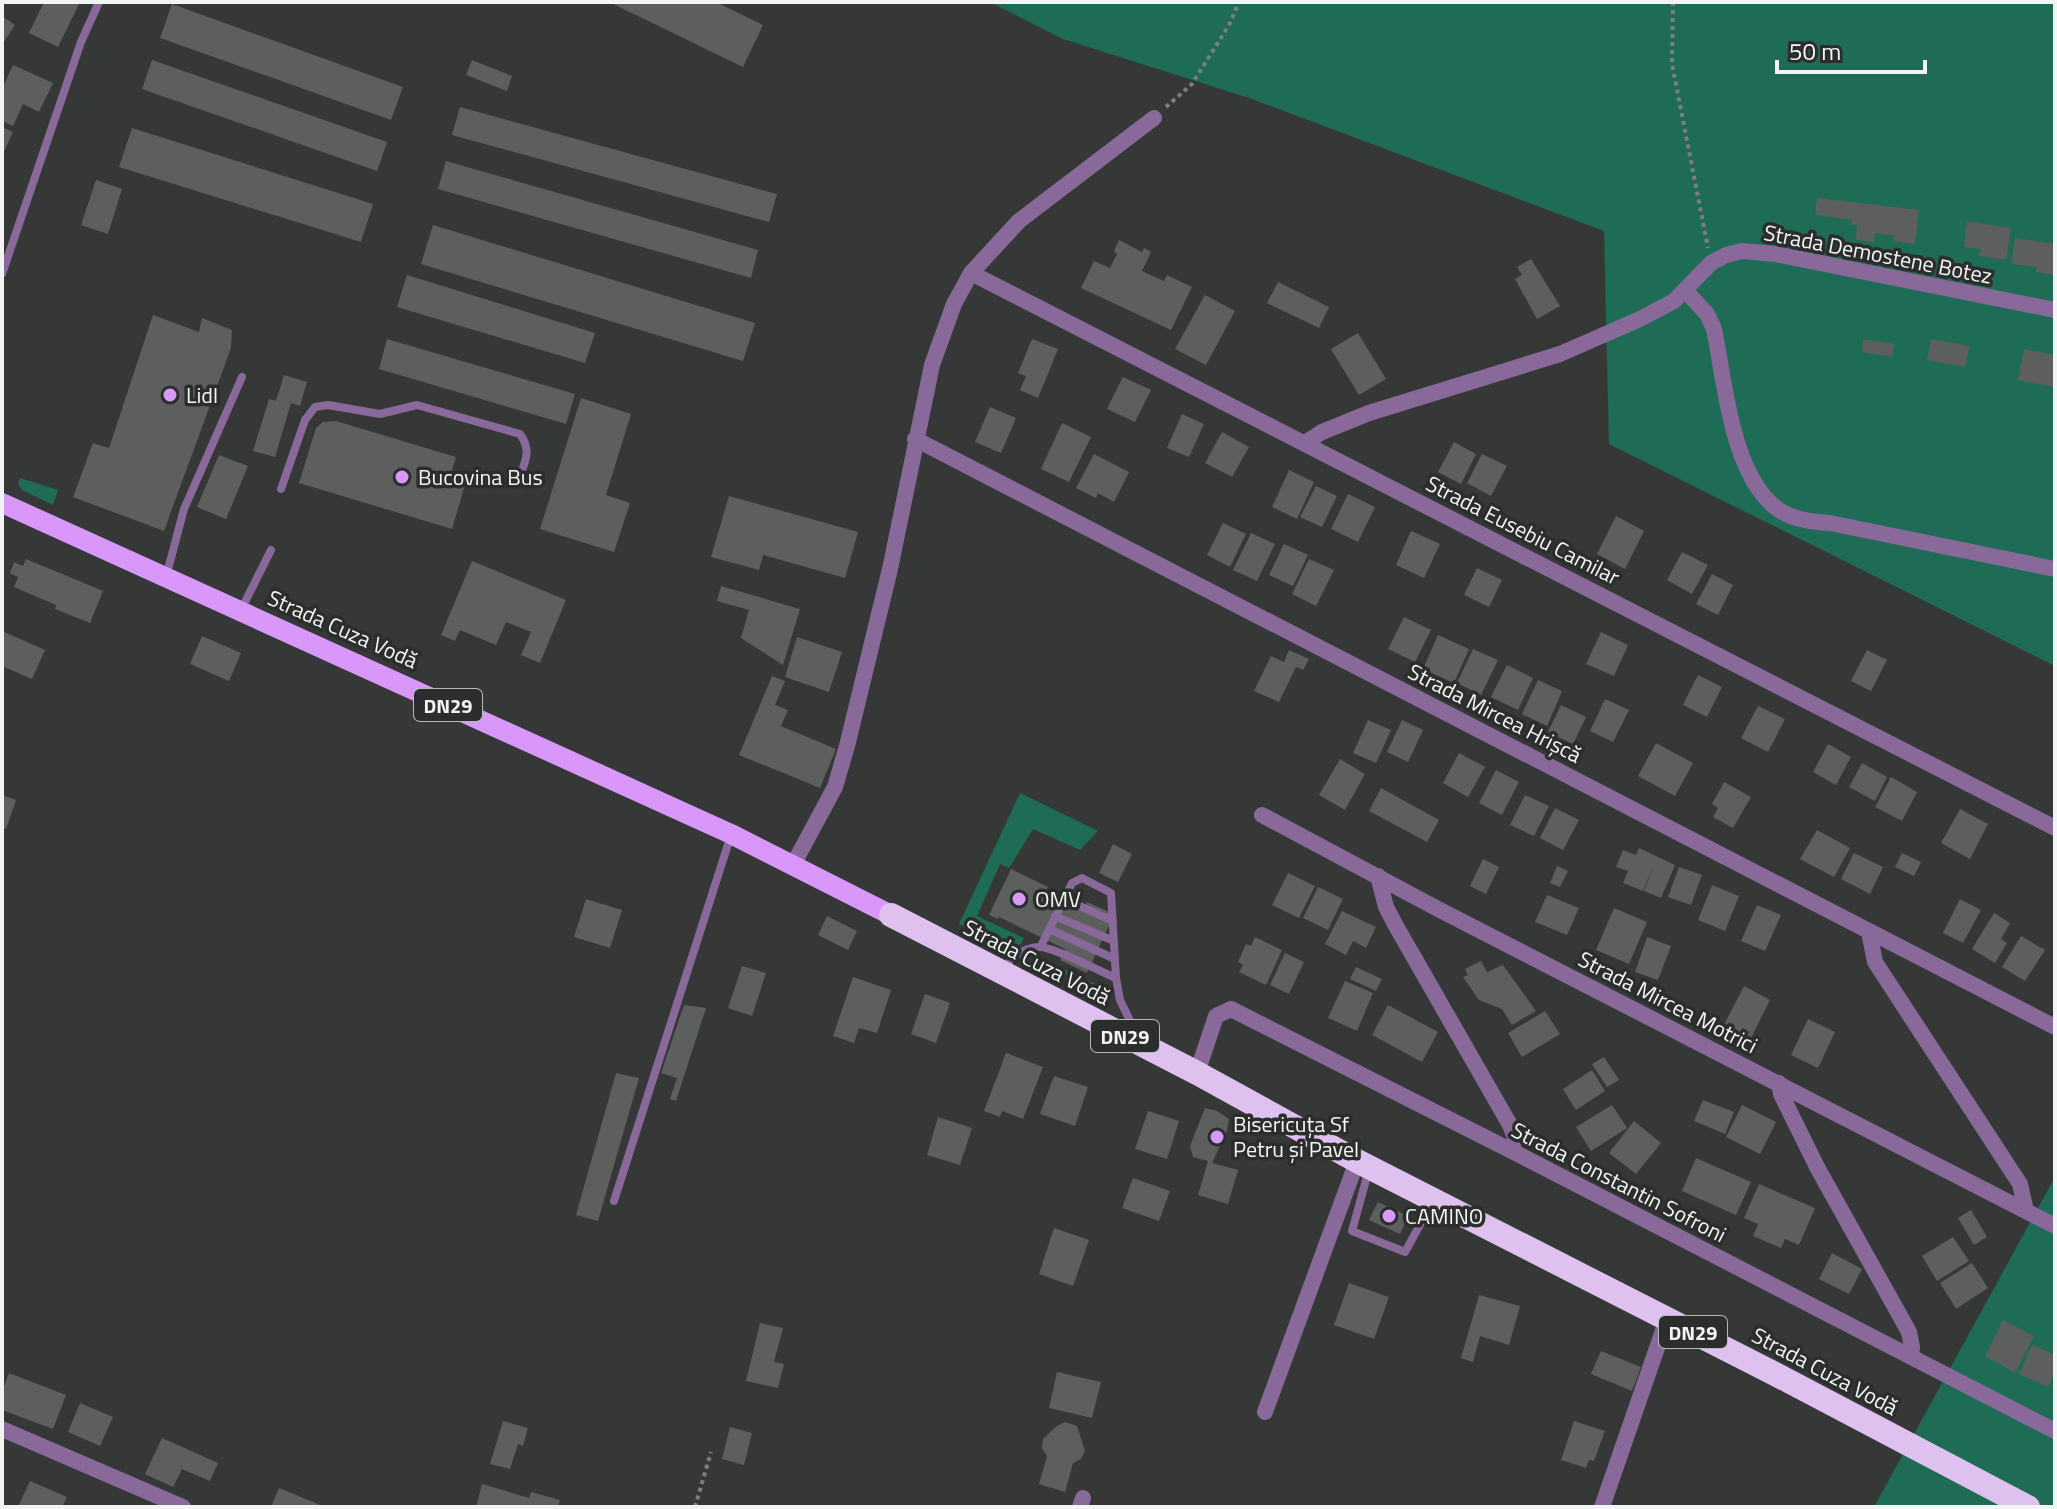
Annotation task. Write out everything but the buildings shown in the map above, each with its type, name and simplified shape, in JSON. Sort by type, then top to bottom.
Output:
[{"type":"highway","name":"Strada Cuza Vodă","points":[[891,915],[1197,1073],[1363,1165],[2028,1507]]},
{"type":"main road","name":"Strada Cuza Vodă","points":[[2,503],[731,834],[891,915]]},
{"type":"street","points":[[793,865],[835,787],[847,746],[942,332],[971,273],[1019,221],[1154,118]]},
{"type":"street","name":"Strada Demostene Botez","points":[[1305,443],[1322,432],[1369,413],[1560,354],[1640,319],[1674,301],[1711,263],[1742,251],[1775,254],[2055,310]]},
{"type":"street","name":"Strada Eusebiu Camilar","points":[[971,273],[2055,828]]},
{"type":"street","points":[[1685,290],[1707,314],[1714,329],[1736,440],[1748,468],[1759,488],[1781,511],[1807,521],[1830,523],[2055,569]]},
{"type":"street","name":"Strada Mircea Hrișcă","points":[[915,439],[2055,1027]]},
{"type":"street","name":"Strada Mircea Motrici","points":[[1262,815],[2055,1226]]},
{"type":"street","points":[[1378,876],[1386,907],[1396,926],[1510,1125],[1515,1138],[1512,1151]]},
{"type":"street","points":[[1869,932],[1875,962],[2020,1184],[2026,1211]]},
{"type":"street","name":"Strada Constantin Sofroni","points":[[1197,1073],[1216,1016],[1231,1009],[2055,1431]]},
{"type":"street","points":[[1779,1083],[1781,1094],[1817,1167],[1909,1332],[1911,1355]]},
{"type":"street","points":[[1265,1412],[1363,1165]]},
{"type":"street","points":[[1602,1507],[1667,1319]]},
{"type":"street","points":[[2,1429],[183,1507]]},
{"type":"lane","points":[[2,274],[81,42],[99,2]]},
{"type":"lane","points":[[166,578],[184,509],[242,377]]},
{"type":"lane","points":[[281,489],[305,420],[315,407],[328,405],[380,414],[417,405],[520,434],[527,444],[527,457],[519,479]]},
{"type":"lane","points":[[241,611],[271,550]]},
{"type":"lane","points":[[614,1201],[731,834]]},
{"type":"lane","points":[[1041,946],[1072,883],[1082,878],[1111,893],[1116,978],[1124,1010],[1144,1045]]},
{"type":"lane","points":[[1064,899],[1113,921]]},
{"type":"lane","points":[[1055,916],[1114,941]]},
{"type":"lane","points":[[1049,929],[1115,959]]},
{"type":"lane","points":[[1001,974],[1013,956],[1041,946],[1116,978]]},
{"type":"lane","points":[[1363,1165],[1352,1231],[1405,1252],[1433,1201]]},
{"type":"path","points":[[1154,118],[1192,84],[1229,25],[1239,2]]},
{"type":"path","points":[[1673,2],[1672,64],[1711,263]]},
{"type":"path","points":[[695,1507],[711,1452]]},
{"type":"green space","points":[[990,2],[2055,2],[2055,666],[1609,444],[1604,231],[1249,98],[1063,39]]},
{"type":"green space","points":[[20,478],[58,490],[53,505],[22,490],[18,484]]},
{"type":"green space","points":[[1020,793],[1098,831],[1080,850],[1033,829],[1009,868],[1000,864],[977,916],[1024,938],[1021,944],[1008,948],[959,924]]},
{"type":"green space","points":[[1043,959],[1096,984],[1101,992],[1034,960]]},
{"type":"green space","points":[[2055,1177],[2055,1507],[1874,1507]]},
{"type":"place","name":"Lidl","points":[[170,395]]},
{"type":"place","name":"Bucovina Bus","points":[[402,477]]},
{"type":"place","name":"OMV","points":[[1019,899]]},
{"type":"place","name":"Bisericuța Sf Petru și Pavel","points":[[1217,1137]]},
{"type":"place","name":"CAMINO","points":[[1389,1216]]}]
